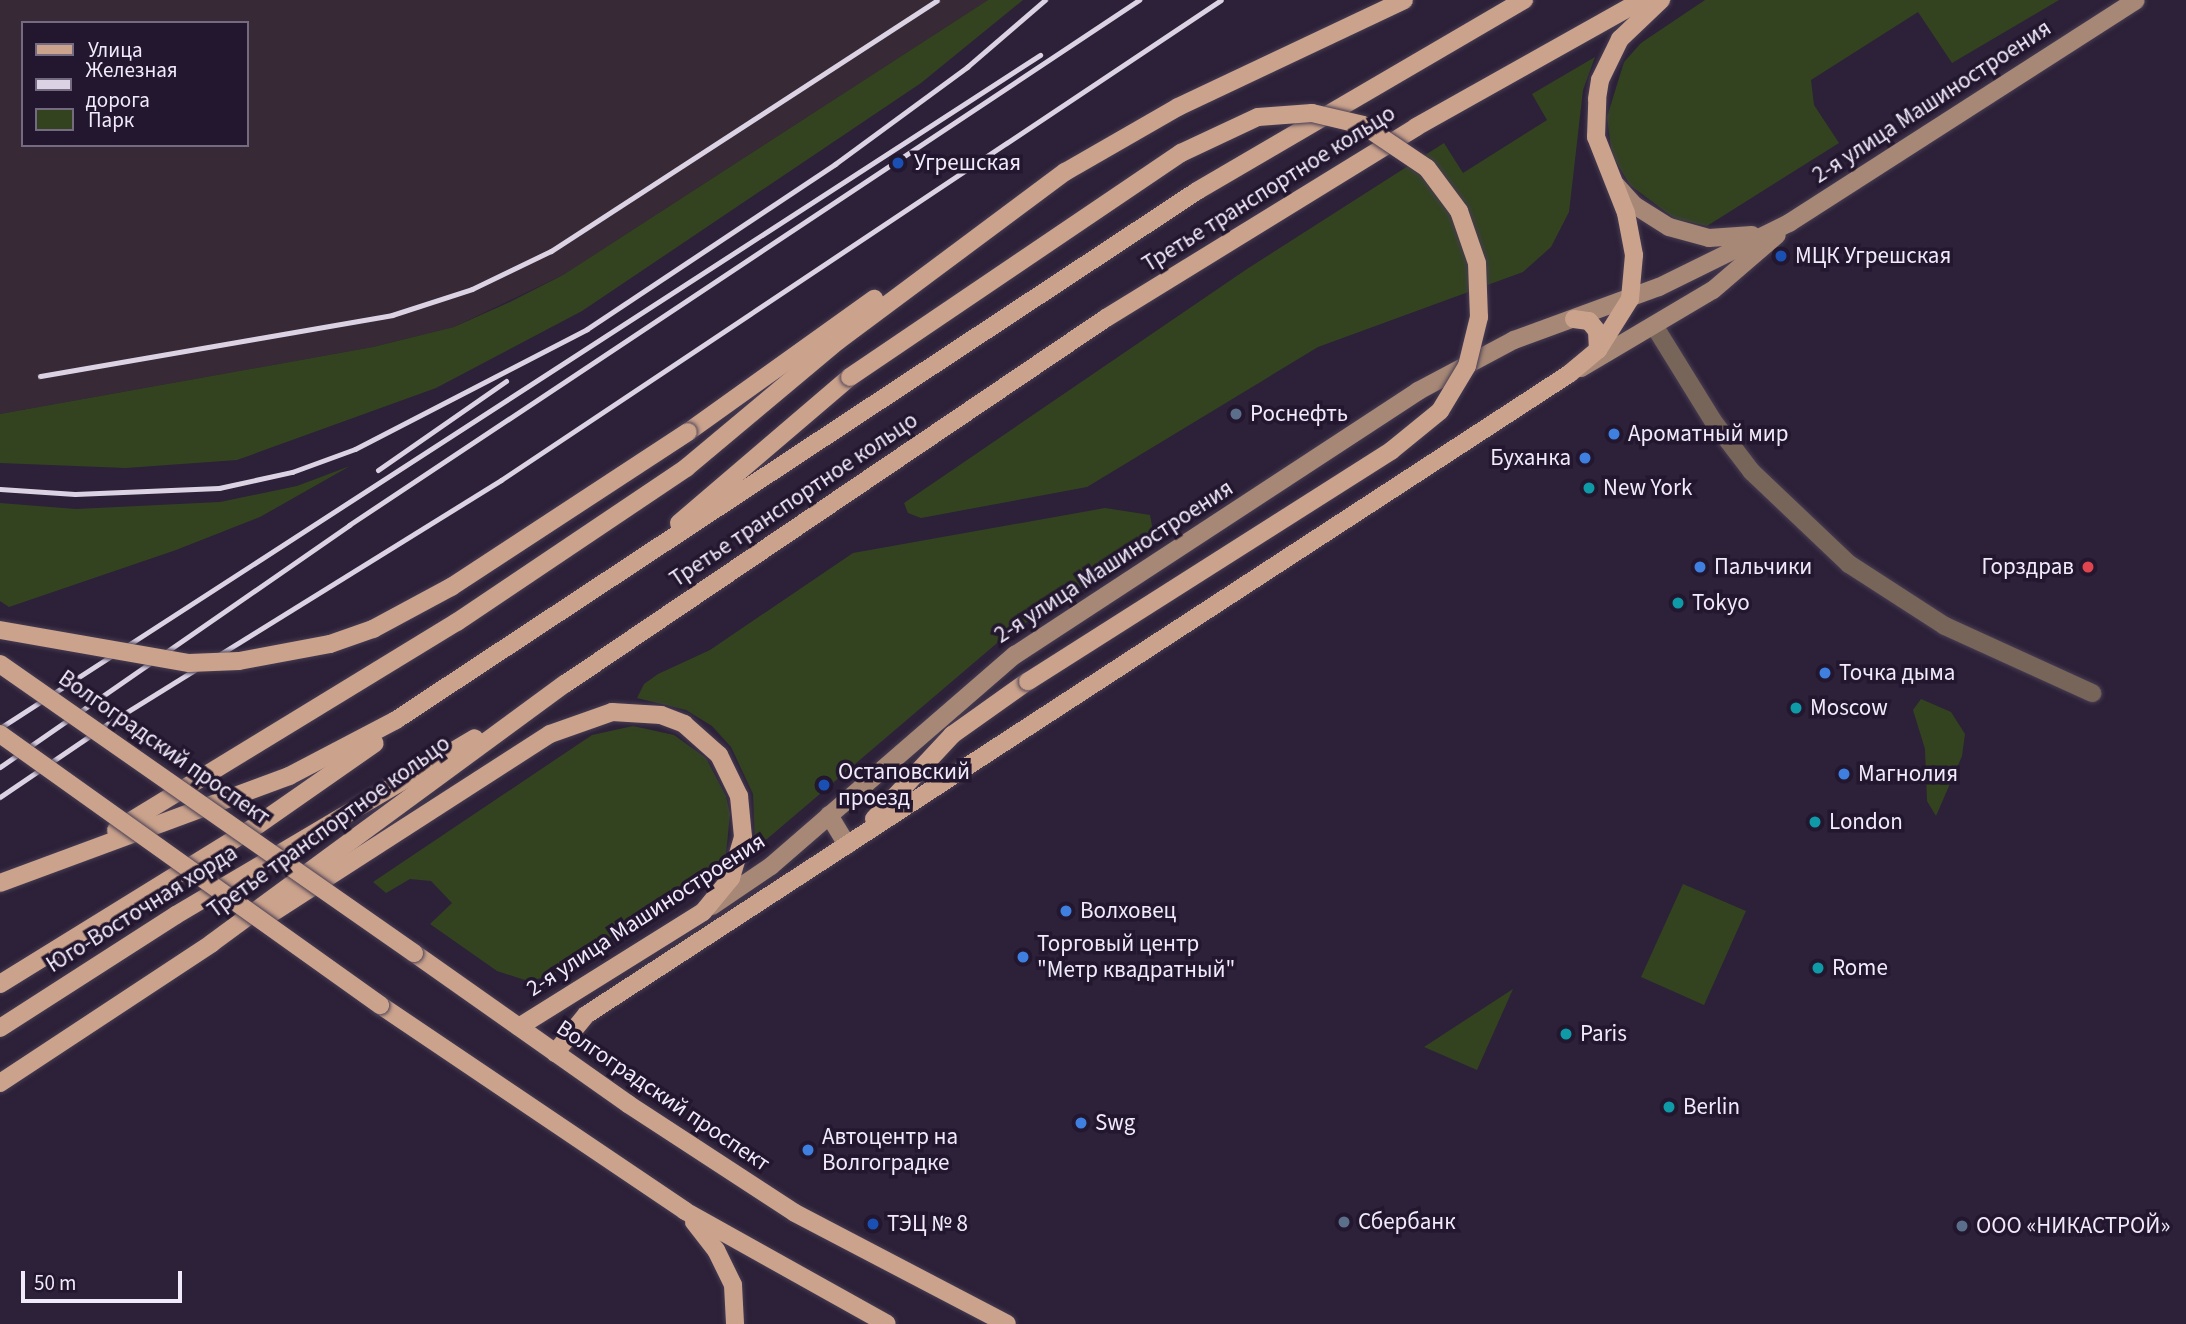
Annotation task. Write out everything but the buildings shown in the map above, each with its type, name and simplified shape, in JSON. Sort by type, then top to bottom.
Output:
[{"type":"main road","points":[[0,882],[137,819],[457,622],[715,447],[838,341],[1000,218],[1125,135],[1404,0]]},
{"type":"main road","name":"Третье транспортное кольцо","points":[[0,882],[289,776],[396,720],[1197,191],[1524,0]]},
{"type":"main road","name":"Третье транспортное кольцо","points":[[0,1083],[212,943],[565,684],[1231,238],[1416,127],[1643,0]]},
{"type":"main road","points":[[1569,374],[1598,350],[1630,299],[1631,231],[1596,136],[1601,80],[1620,38],[1661,0]]},
{"type":"main road","name":"2-я улица Машиностроения","points":[[519,1027],[703,912],[771,866],[1015,655],[1454,368],[1630,299],[1789,223],[2136,0]]},
{"type":"main road","points":[[632,564],[850,377],[1181,153],[1258,117],[1312,113],[1363,125],[1427,168],[1459,211],[1478,263],[1479,317],[1467,366],[1440,411],[1391,452],[1027,681],[953,735],[851,842],[829,815]]},
{"type":"main road","points":[[1609,176],[1634,205],[1688,234],[1741,237],[1789,223]]},
{"type":"main road","points":[[0,630],[189,663],[239,661],[330,644],[373,629],[440,593],[688,432],[969,232],[1000,218]]},
{"type":"main road","name":"2-я улица Машиностроения","points":[[555,1053],[586,1015],[1569,374],[1655,327],[1713,290],[1789,223]]},
{"type":"main road","points":[[1574,319],[1589,321],[1597,331],[1598,350]]},
{"type":"main road","name":"Волгоградский проспект","points":[[0,664],[555,1053],[795,1213],[1007,1324]]},
{"type":"main road","name":"Юго-Восточная хорда","points":[[0,984],[316,787],[476,668]]},
{"type":"main road","name":"Юго-Восточная хорда","points":[[0,1028],[176,915],[565,684]]},
{"type":"main road","points":[[212,943],[237,935],[551,734],[612,712],[661,715],[684,724],[703,737],[732,776],[743,816],[740,857],[731,878],[703,912]]},
{"type":"main road","points":[[0,734],[380,1005],[685,1211],[887,1324]]},
{"type":"main road","points":[[0,1096],[56,1048]]},
{"type":"main road","points":[[685,1211],[724,1264],[736,1300],[735,1324]]},
{"type":"street","points":[[1655,327],[1713,421],[1752,472],[1849,564],[1945,625],[2092,693]]},
{"type":"shaded area","points":[[0,0],[988,0],[563,275],[454,327],[373,347],[0,414]]},
{"type":"green space","points":[[988,0],[1023,0],[921,83],[582,311],[436,388],[237,460],[126,468],[0,463],[0,414],[373,347],[454,327],[510,302],[563,275]]},
{"type":"green space","points":[[1705,0],[2059,0],[1952,63],[1918,12],[1811,80],[1814,105],[1839,143],[1707,226],[1675,219],[1630,185],[1612,155],[1607,117],[1624,62],[1641,43]]},
{"type":"green space","points":[[1595,57],[1583,90],[1569,212],[1551,247],[1523,272],[1318,347],[1087,487],[921,518],[908,513],[904,503],[1247,269],[1444,143],[1463,173],[1547,120],[1532,94]]},
{"type":"green space","points":[[350,466],[260,517],[176,550],[9,607],[0,601],[0,503],[76,509],[220,502],[297,486]]},
{"type":"green space","points":[[1105,508],[1150,515],[1153,531],[1149,543],[1003,638],[767,839],[755,844],[753,794],[731,747],[712,726],[686,710],[637,698],[644,684],[658,674],[710,650],[853,553]]},
{"type":"green space","points":[[1921,699],[1951,712],[1965,734],[1962,756],[1936,816],[1927,801],[1925,749],[1913,710]]},
{"type":"green space","points":[[633,726],[674,735],[706,758],[726,796],[730,814],[726,854],[699,880],[551,976],[528,981],[497,971],[430,924],[452,903],[431,881],[410,879],[386,893],[373,882],[592,735]]},
{"type":"green space","points":[[1683,884],[1746,911],[1704,1005],[1641,977]]},
{"type":"green space","points":[[1513,989],[1477,1070],[1424,1047]]},
{"type":"railway","points":[[40,376],[392,315],[472,289],[551,251],[937,0]]},
{"type":"railway","points":[[0,489],[75,494],[219,488],[292,472],[355,449],[587,329],[835,164],[967,67],[1045,0]]},
{"type":"railway","points":[[0,767],[349,525],[1139,0]]},
{"type":"railway","points":[[0,797],[109,723],[501,480],[1221,0]]},
{"type":"railway","points":[[0,728],[1040,55]]},
{"type":"railway","points":[[378,470],[506,381]]},
{"type":"place","name":"Угрешская","points":[[898,163]]},
{"type":"place","name":"МЦК Угрешская","points":[[1781,256]]},
{"type":"place","name":"Роснефть","points":[[1236,414]]},
{"type":"place","name":"Ароматный мир","points":[[1614,434]]},
{"type":"place","name":"Буханка","points":[[1585,458]]},
{"type":"place","name":"New York","points":[[1589,488]]},
{"type":"place","name":"Пальчики","points":[[1700,567]]},
{"type":"place","name":"Горздрав","points":[[2088,567]]},
{"type":"place","name":"Tokyo","points":[[1678,603]]},
{"type":"place","name":"Точка дыма","points":[[1825,673]]},
{"type":"place","name":"Moscow","points":[[1796,708]]},
{"type":"place","name":"Магнолия","points":[[1844,774]]},
{"type":"place","name":"Остаповский проезд","points":[[824,785]]},
{"type":"place","name":"London","points":[[1815,822]]},
{"type":"place","name":"Волховец","points":[[1066,911]]},
{"type":"place","name":"Торговый центр \"Метр квадратный\"","points":[[1023,957]]},
{"type":"place","name":"Rome","points":[[1818,968]]},
{"type":"place","name":"Paris","points":[[1566,1034]]},
{"type":"place","name":"Berlin","points":[[1669,1107]]},
{"type":"place","name":"Swg","points":[[1081,1123]]},
{"type":"place","name":"Автоцентр на Волгоградке","points":[[808,1150]]},
{"type":"place","name":"Сбербанк","points":[[1344,1222]]},
{"type":"place","name":"ТЭЦ № 8","points":[[873,1224]]},
{"type":"place","name":"ООО «НИКАСТРОЙ»","points":[[1962,1226]]}]
